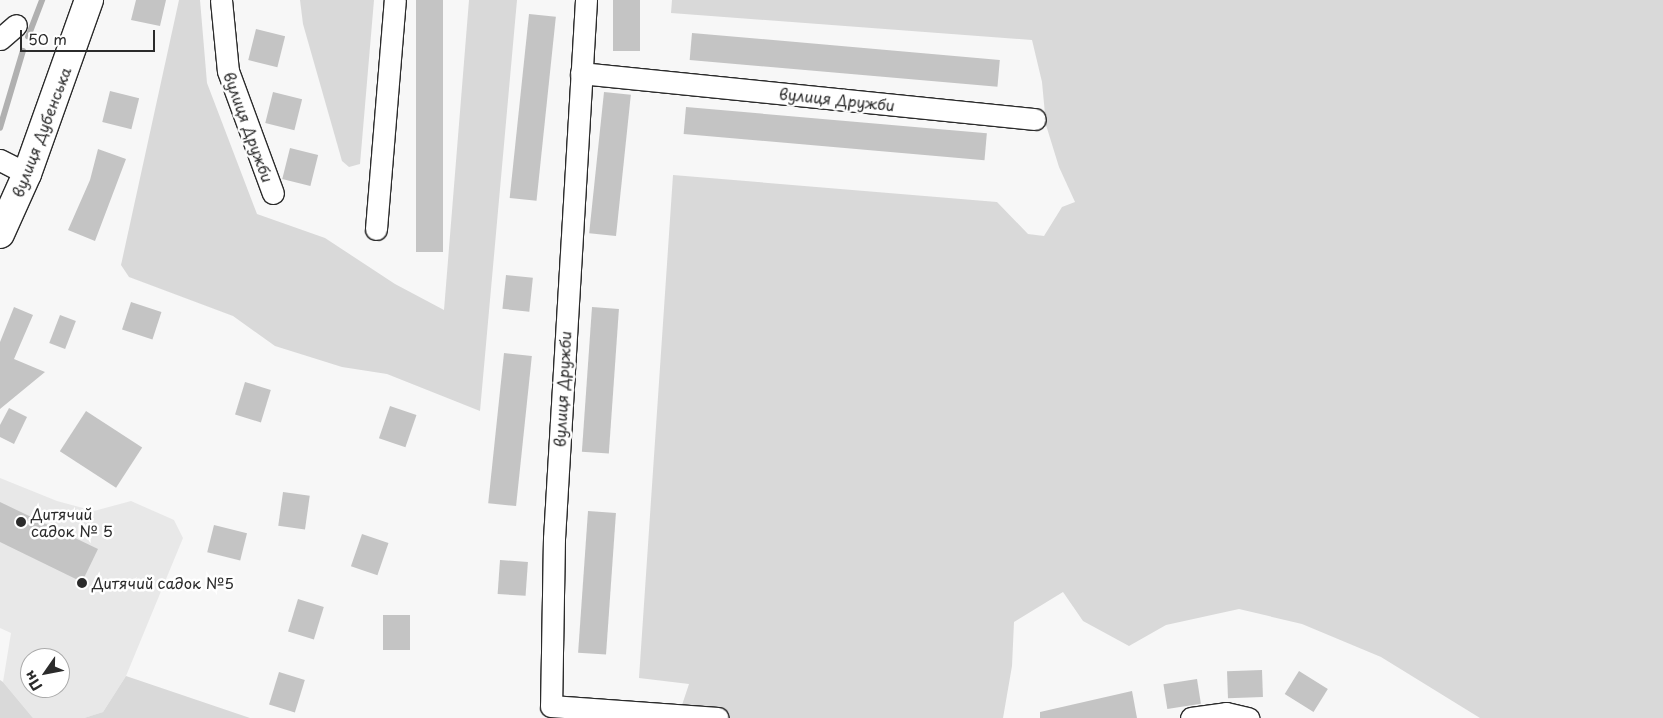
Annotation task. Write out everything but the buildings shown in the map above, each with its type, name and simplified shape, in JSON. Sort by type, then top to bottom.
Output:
[{"type":"main road","name":"вулиця Дубенська","points":[[0,234],[27,174],[89,0]]},
{"type":"street","name":"вулиця Дружби","points":[[221,0],[228,71],[273,193]]},
{"type":"street","points":[[376,229],[395,0]]},
{"type":"street","name":"вулиця Дружби","points":[[586,0],[554,538],[551,706],[718,718]]},
{"type":"street","name":"вулиця Дружби","points":[[581,73],[1035,119]]},
{"type":"street","points":[[0,160],[27,174]]},
{"type":"street","points":[[1191,718],[1226,712],[1248,718]]},
{"type":"shaded area","points":[[179,0],[200,0],[207,83],[257,214],[325,238],[395,284],[444,310],[469,0],[517,0],[480,411],[387,374],[342,367],[275,346],[233,316],[129,277],[121,265]]},
{"type":"shaded area","points":[[300,0],[374,0],[360,164],[349,167],[342,161],[303,24]]},
{"type":"shaded area","points":[[672,0],[1663,0],[1663,718],[1480,718],[1381,657],[1302,624],[1239,609],[1166,625],[1129,646],[1083,621],[1063,592],[1014,622],[1012,666],[1003,718],[723,718],[679,714],[689,684],[639,678],[673,175],[997,202],[1028,234],[1044,236],[1062,207],[1075,202],[1059,167],[1046,125],[1042,82],[1032,40],[671,13]]},
{"type":"shaded area","name":"Дитячий садок №5","points":[[0,478],[57,501],[94,511],[131,501],[174,520],[183,538],[126,676],[103,712],[84,718],[33,718],[3,682],[11,633],[0,628]]},
{"type":"shaded area","points":[[126,676],[250,718],[84,718],[103,712]]},
{"type":"shaded area","points":[[0,680],[3,682],[33,718],[0,718]]},
{"type":"waterway","points":[[28,37],[42,0]]},
{"type":"waterway","points":[[0,128],[23,51]]},
{"type":"place","name":"Дитячий садок № 5","points":[[21,522]]},
{"type":"place","name":"Дитячий садок №5","points":[[82,583]]}]
